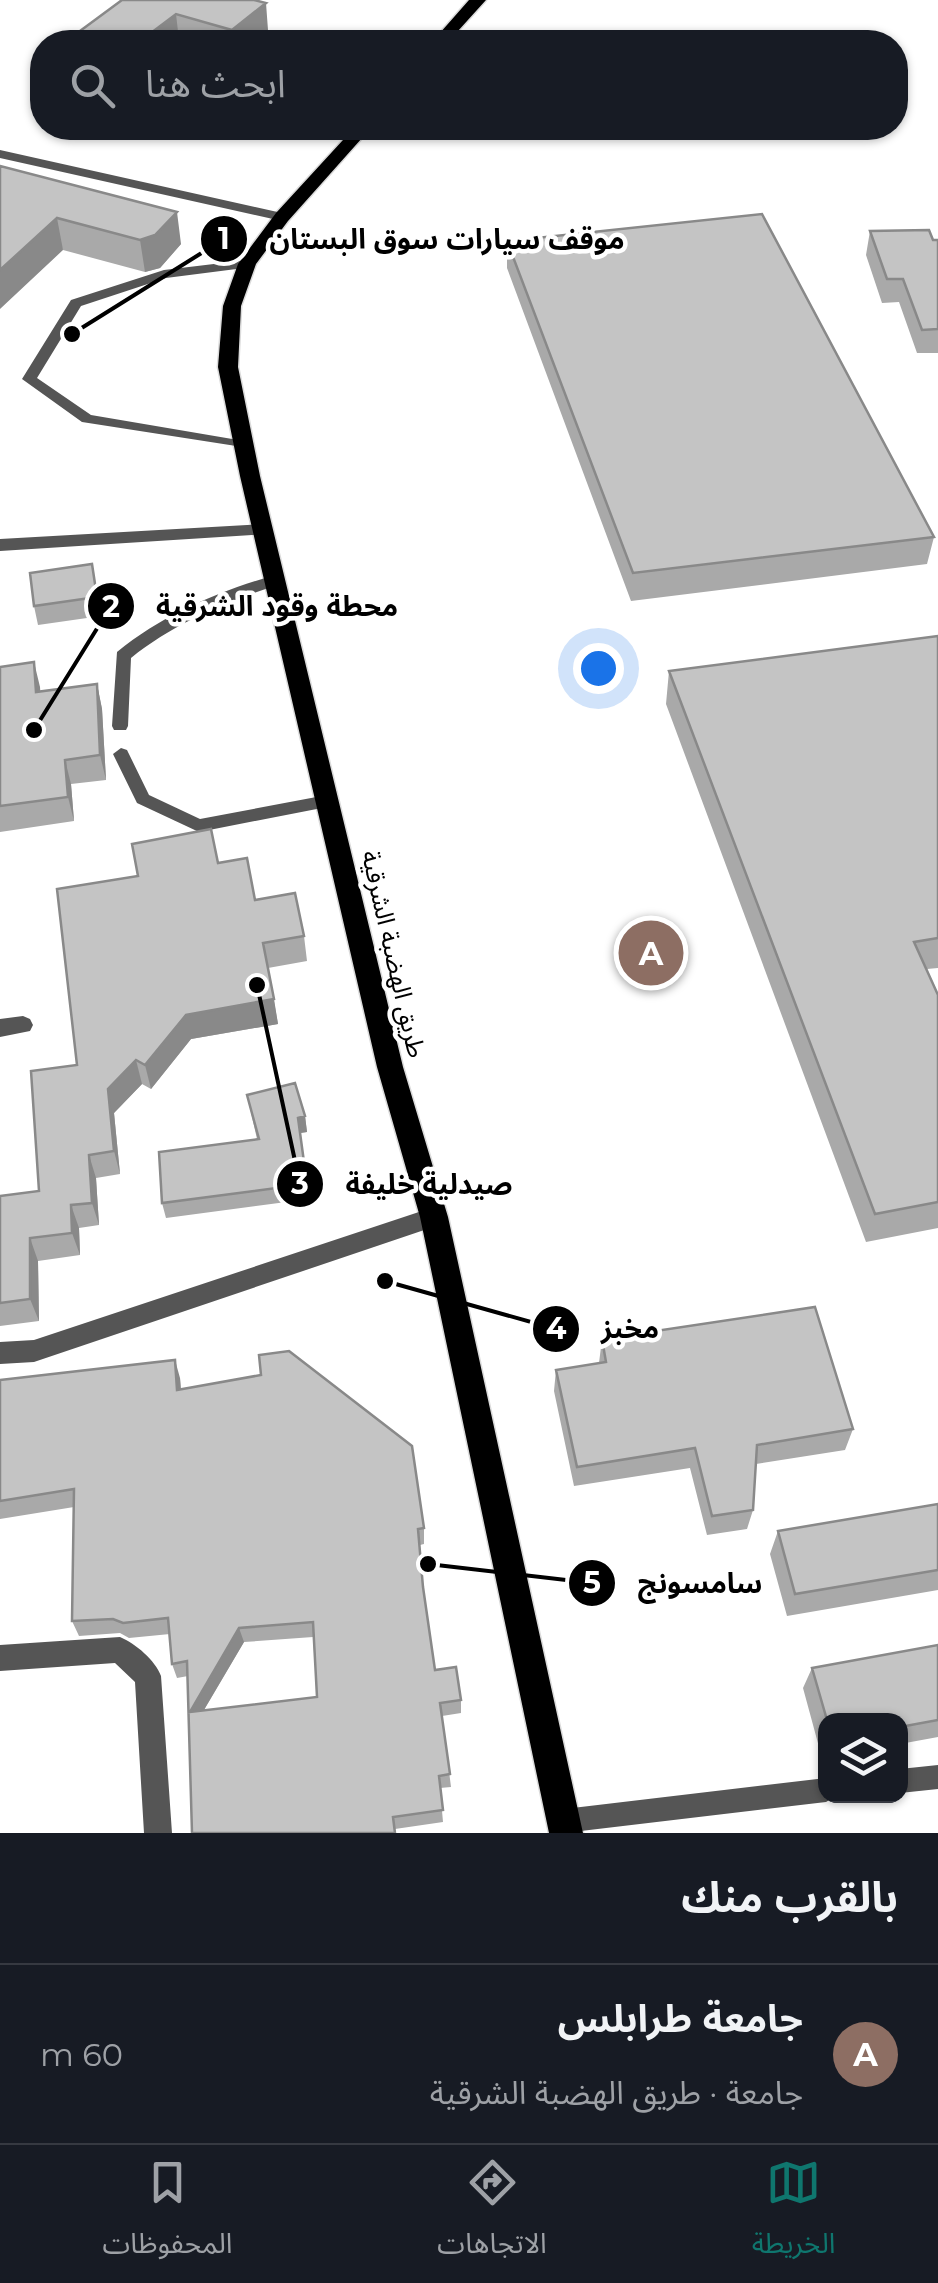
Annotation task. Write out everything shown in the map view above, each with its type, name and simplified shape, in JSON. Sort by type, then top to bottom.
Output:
[{"type":"main road","points":[[451,30],[478,0]]},
{"type":"main road","name":"طريق الهضبة الشرقية","points":[[352,140],[282,218],[247,264],[232,306],[228,368],[390,1067],[434,1217],[565,1827]]},
{"type":"street","points":[[0,154],[282,218]]},
{"type":"street","points":[[0,545],[263,530]]},
{"type":"street","points":[[0,1028],[23,1025]]},
{"type":"street","points":[[0,1353],[34,1351],[434,1217]]},
{"type":"street","points":[[0,1658],[120,1650],[148,1676],[158,1833]]},
{"type":"lane","points":[[244,445],[87,418],[29,379],[76,304],[164,274],[247,264]]},
{"type":"lane","points":[[120,726],[123,656],[154,629],[206,603],[275,580]]},
{"type":"lane","points":[[121,754],[143,799],[199,826],[327,801]]},
{"type":"lane","points":[[908,1780],[938,1777]]},
{"type":"lane","points":[[565,1827],[818,1791]]},
{"type":"building","points":[[122,0],[266,3],[232,30],[176,14],[155,30],[81,30]]},
{"type":"building","points":[[0,166],[177,212],[155,235],[140,240],[57,218],[0,270]]},
{"type":"building","points":[[762,214],[934,537],[633,573],[507,241]]},
{"type":"building","points":[[929,230],[933,240],[938,240],[938,329],[922,330],[903,279],[887,279],[870,231]]},
{"type":"building","points":[[92,564],[97,597],[34,606],[30,573]]},
{"type":"building","points":[[938,636],[938,938],[914,942],[938,995],[938,1202],[875,1214],[669,671]]},
{"type":"building","points":[[34,662],[36,692],[97,684],[100,755],[65,760],[68,797],[0,806],[0,667]]},
{"type":"building","points":[[211,829],[218,863],[247,858],[255,900],[295,893],[304,936],[263,943],[274,999],[186,1015],[145,1065],[136,1060],[108,1089],[114,1151],[89,1155],[92,1203],[71,1205],[72,1233],[30,1238],[30,1299],[0,1303],[0,1196],[39,1191],[31,1071],[77,1065],[57,889],[138,876],[132,844]]},
{"type":"building","points":[[295,1083],[305,1116],[298,1118],[307,1184],[162,1203],[159,1152],[259,1139],[247,1095]]},
{"type":"building","points":[[815,1307],[853,1429],[757,1445],[753,1510],[712,1516],[695,1448],[577,1467],[556,1370],[606,1362],[602,1339]]},
{"type":"building","points":[[289,1351],[412,1446],[424,1528],[418,1529],[435,1670],[456,1667],[461,1700],[440,1703],[450,1774],[439,1776],[443,1810],[393,1817],[395,1833],[192,1833],[187,1661],[172,1664],[168,1618],[123,1623],[113,1619],[72,1621],[74,1489],[0,1501],[0,1380],[175,1360],[177,1390],[261,1375],[259,1355]],"holes":[[[313,1622],[317,1697],[190,1712],[239,1628]]]},
{"type":"building","points":[[938,1504],[938,1570],[795,1594],[778,1531]]},
{"type":"building","points":[[938,1645],[938,1720],[908,1726],[908,1713],[825,1713],[812,1668]]},
{"type":"place","name":"موقف سيارات سوق البستان","points":[[72,334]]},
{"type":"place","name":"محطة وقود الشرقية","points":[[34,730]]},
{"type":"place","name":"جامعة طرابلس","points":[[651,953]]},
{"type":"place","name":"صيدلية خليفة","points":[[257,985]]},
{"type":"place","name":"مخبز","points":[[385,1281]]},
{"type":"place","name":"سامسونج","points":[[428,1564]]}]
